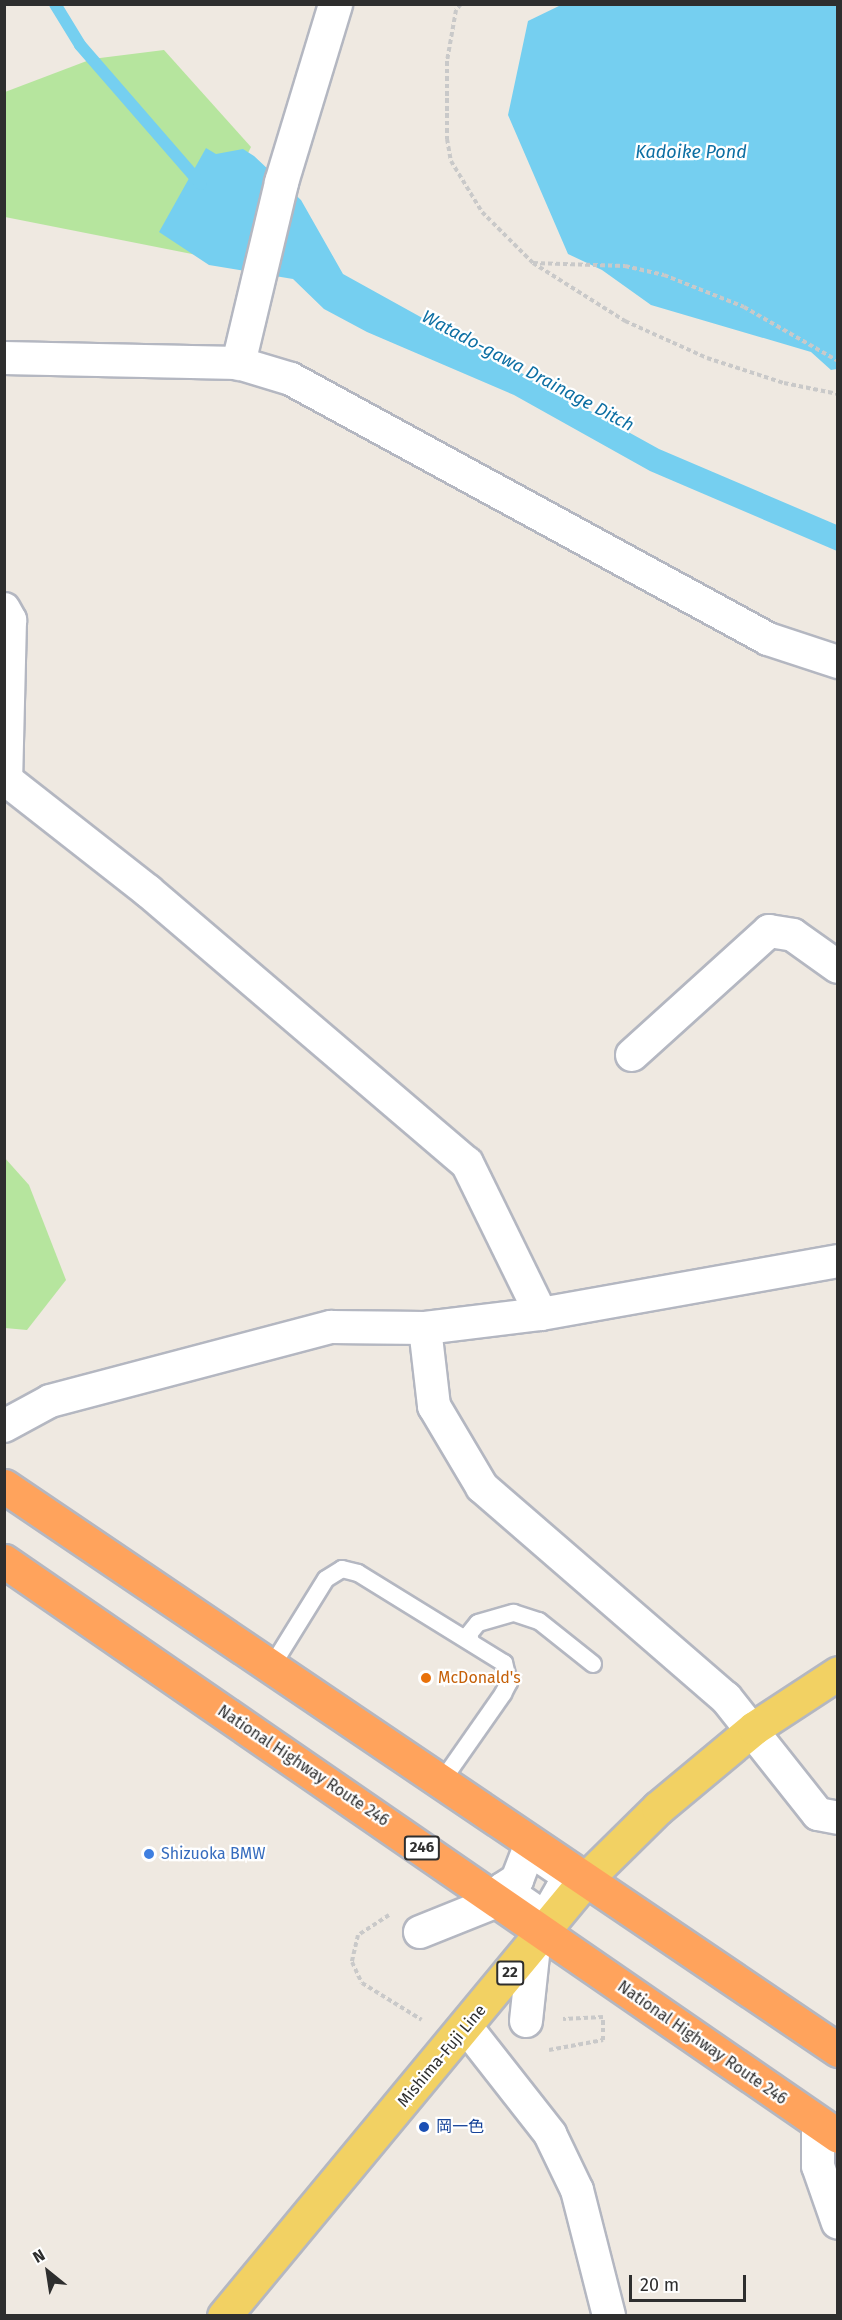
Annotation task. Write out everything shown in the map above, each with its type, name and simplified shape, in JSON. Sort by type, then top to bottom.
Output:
[{"type":"highway","points":[[4,1486],[837,2050]]},
{"type":"highway","name":"National Highway Route 246","points":[[4,1561],[540,1924],[828,2130]]},
{"type":"main road","name":"Mishima-Fuji Line","points":[[224,2316],[467,2028],[540,1924],[658,1808],[754,1728],[837,1673]]},
{"type":"street","points":[[238,363],[281,182],[335,4]]},
{"type":"street","points":[[4,358],[238,363],[291,379],[768,639],[837,662]]},
{"type":"street","points":[[4,609],[10,621],[5,778],[148,891],[467,1163],[541,1314]]},
{"type":"street","points":[[632,1054],[769,931],[793,935],[837,967]]},
{"type":"street","points":[[4,1426],[50,1401],[331,1327],[425,1329],[541,1314],[837,1261]]},
{"type":"street","points":[[425,1329],[434,1406],[482,1486],[726,1698],[754,1728],[818,1814],[837,1818]]},
{"type":"street","points":[[526,2021],[540,1924],[562,1889],[576,1881],[529,1849],[517,1880],[503,1889],[540,1924]]},
{"type":"street","points":[[420,1932],[510,1896]]},
{"type":"street","points":[[467,2028],[554,2143],[577,2190],[609,2316]]},
{"type":"street","points":[[828,2130],[818,2166],[837,2223]]},
{"type":"lane","points":[[272,1666],[326,1580],[342,1569],[358,1573],[504,1663],[509,1682],[442,1781]]},
{"type":"lane","points":[[471,1642],[469,1634],[478,1623],[514,1613],[539,1621],[593,1664]]},
{"type":"path","points":[[461,4],[456,10],[447,61],[451,161],[482,212],[533,263],[626,321],[707,358],[784,383],[837,394]]},
{"type":"path","points":[[533,263],[625,266],[693,285],[790,330],[837,361]]},
{"type":"path","points":[[420,1932],[397,1912],[376,1920],[358,1935],[352,1962],[362,1983],[422,2020]]},
{"type":"green space","points":[[164,50],[251,147],[197,255],[5,217],[5,92],[92,59]]},
{"type":"green space","points":[[4,1157],[29,1185],[66,1280],[27,1330],[5,1328]]},
{"type":"water","name":"Kadoike Pond","points":[[561,5],[837,5],[837,369],[831,370],[811,352],[651,305],[602,270],[568,254],[508,115],[528,21]]},
{"type":"water","points":[[206,148],[216,154],[243,149],[254,156],[301,200],[343,274],[659,449],[837,525],[837,551],[650,471],[514,395],[367,332],[324,309],[293,279],[209,265],[159,232]]},
{"type":"waterway","points":[[55,4],[80,45],[201,184]]},
{"type":"place","name":"McDonald's","points":[[426,1678]]},
{"type":"place","name":"Shizuoka BMW","points":[[149,1854]]},
{"type":"place","name":"岡一色","points":[[424,2127]]},
{"type":"water label","name":"Watado-gawa Drainage Ditch","points":[[528,371]]}]
